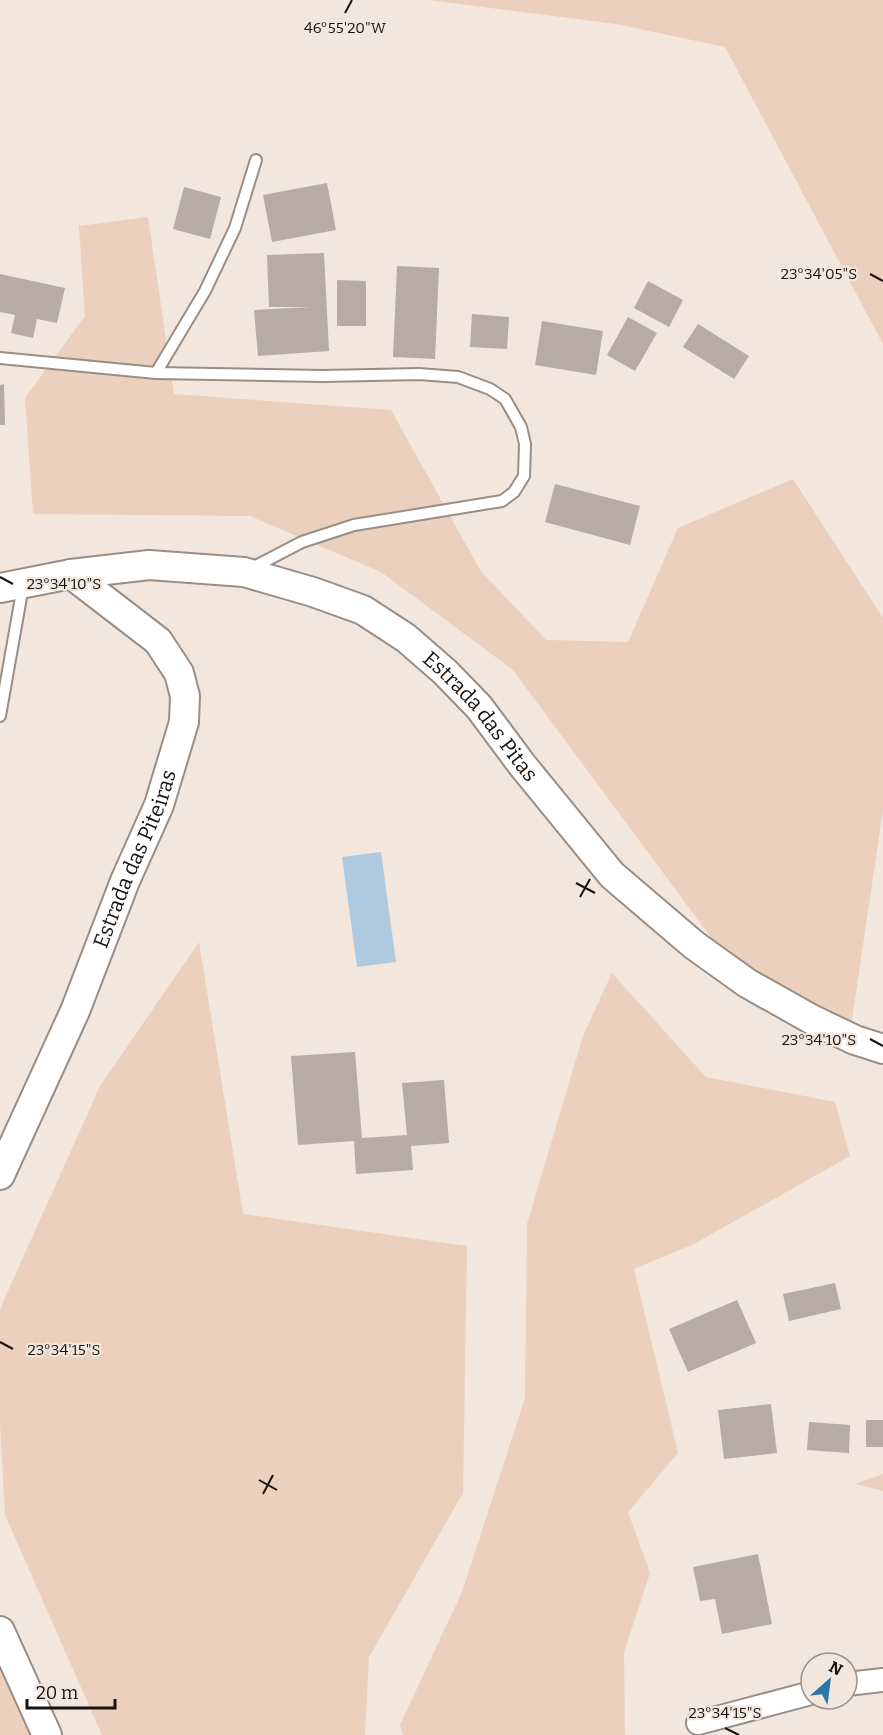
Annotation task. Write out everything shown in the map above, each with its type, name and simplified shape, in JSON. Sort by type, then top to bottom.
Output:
[{"type":"street","name":"Estrada das Pitas","points":[[12,585],[71,574],[149,565],[244,572],[313,592],[363,610],[406,638],[445,672],[479,707],[523,766],[612,875],[694,945],[747,983],[811,1019],[855,1040],[883,1049]]},
{"type":"street","name":"Estrada das Piteiras","points":[[0,1175],[75,1011],[125,881],[159,805],[184,722],[185,696],[178,673],[158,641],[71,574]]},
{"type":"street","points":[[0,1631],[47,1735]]},
{"type":"street","points":[[859,1683],[883,1680]]},
{"type":"street","points":[[698,1722],[799,1697]]},
{"type":"lane","points":[[156,373],[205,291],[235,228],[256,160]]},
{"type":"lane","points":[[0,358],[156,373],[323,376],[419,374],[458,377],[490,389],[505,399],[521,427],[525,444],[524,476],[514,492],[502,501],[354,525],[302,542],[244,572]]},
{"type":"lane","points":[[0,716],[12,585]]},
{"type":"shaded area","points":[[429,0],[883,0],[883,344],[725,47],[616,24]]},
{"type":"shaded area","points":[[148,217],[174,394],[391,410],[480,570],[546,640],[628,642],[678,528],[793,479],[883,618],[883,810],[851,1026],[721,951],[513,670],[381,572],[250,516],[33,514],[25,398],[85,316],[79,226]]},
{"type":"shaded area","points":[[199,942],[243,1214],[467,1246],[463,1493],[369,1657],[365,1735],[102,1735],[5,1515],[0,1422],[0,1309],[100,1086]]},
{"type":"shaded area","points":[[612,973],[706,1077],[835,1102],[850,1156],[694,1244],[634,1269],[678,1453],[628,1512],[650,1573],[624,1652],[625,1735],[403,1735],[400,1725],[462,1592],[525,1398],[527,1224],[583,1036]]},
{"type":"shaded area","points":[[883,1474],[883,1491],[855,1484]]},
{"type":"shaded area","points":[[0,1632],[39,1735],[0,1735]]},
{"type":"water","points":[[381,852],[396,962],[357,967],[342,857]]},
{"type":"building","points":[[327,183],[336,230],[272,242],[263,195]]},
{"type":"building","points":[[184,187],[221,197],[210,239],[173,229]]},
{"type":"building","points":[[324,253],[329,351],[258,356],[254,310],[311,307],[269,307],[267,255]]},
{"type":"building","points":[[397,266],[439,268],[435,359],[393,357]]},
{"type":"building","points":[[0,274],[65,288],[57,323],[37,319],[33,338],[11,333],[15,315],[0,312]]},
{"type":"building","points":[[337,280],[366,281],[366,326],[337,326]]},
{"type":"building","points":[[648,281],[683,300],[669,327],[634,308]]},
{"type":"building","points":[[472,314],[509,317],[507,349],[470,347]]},
{"type":"building","points":[[628,317],[657,333],[635,371],[607,355]]},
{"type":"building","points":[[542,321],[603,331],[596,375],[535,365]]},
{"type":"building","points":[[698,324],[749,356],[734,379],[683,347]]},
{"type":"building","points":[[4,384],[5,425],[0,425],[0,385]]},
{"type":"building","points":[[555,484],[640,506],[630,545],[545,522]]},
{"type":"building","points":[[355,1052],[362,1138],[407,1135],[402,1083],[444,1080],[449,1143],[411,1146],[413,1170],[356,1174],[354,1141],[298,1145],[291,1056]]},
{"type":"building","points":[[835,1283],[841,1309],[789,1321],[783,1294]]},
{"type":"building","points":[[737,1300],[756,1343],[688,1372],[669,1329]]},
{"type":"building","points":[[771,1404],[777,1453],[724,1459],[718,1410]]},
{"type":"building","points":[[866,1420],[883,1420],[883,1447],[866,1447]]},
{"type":"building","points":[[809,1422],[850,1425],[849,1453],[807,1450]]},
{"type":"building","points":[[758,1554],[772,1624],[722,1634],[715,1599],[700,1601],[693,1567]]}]
